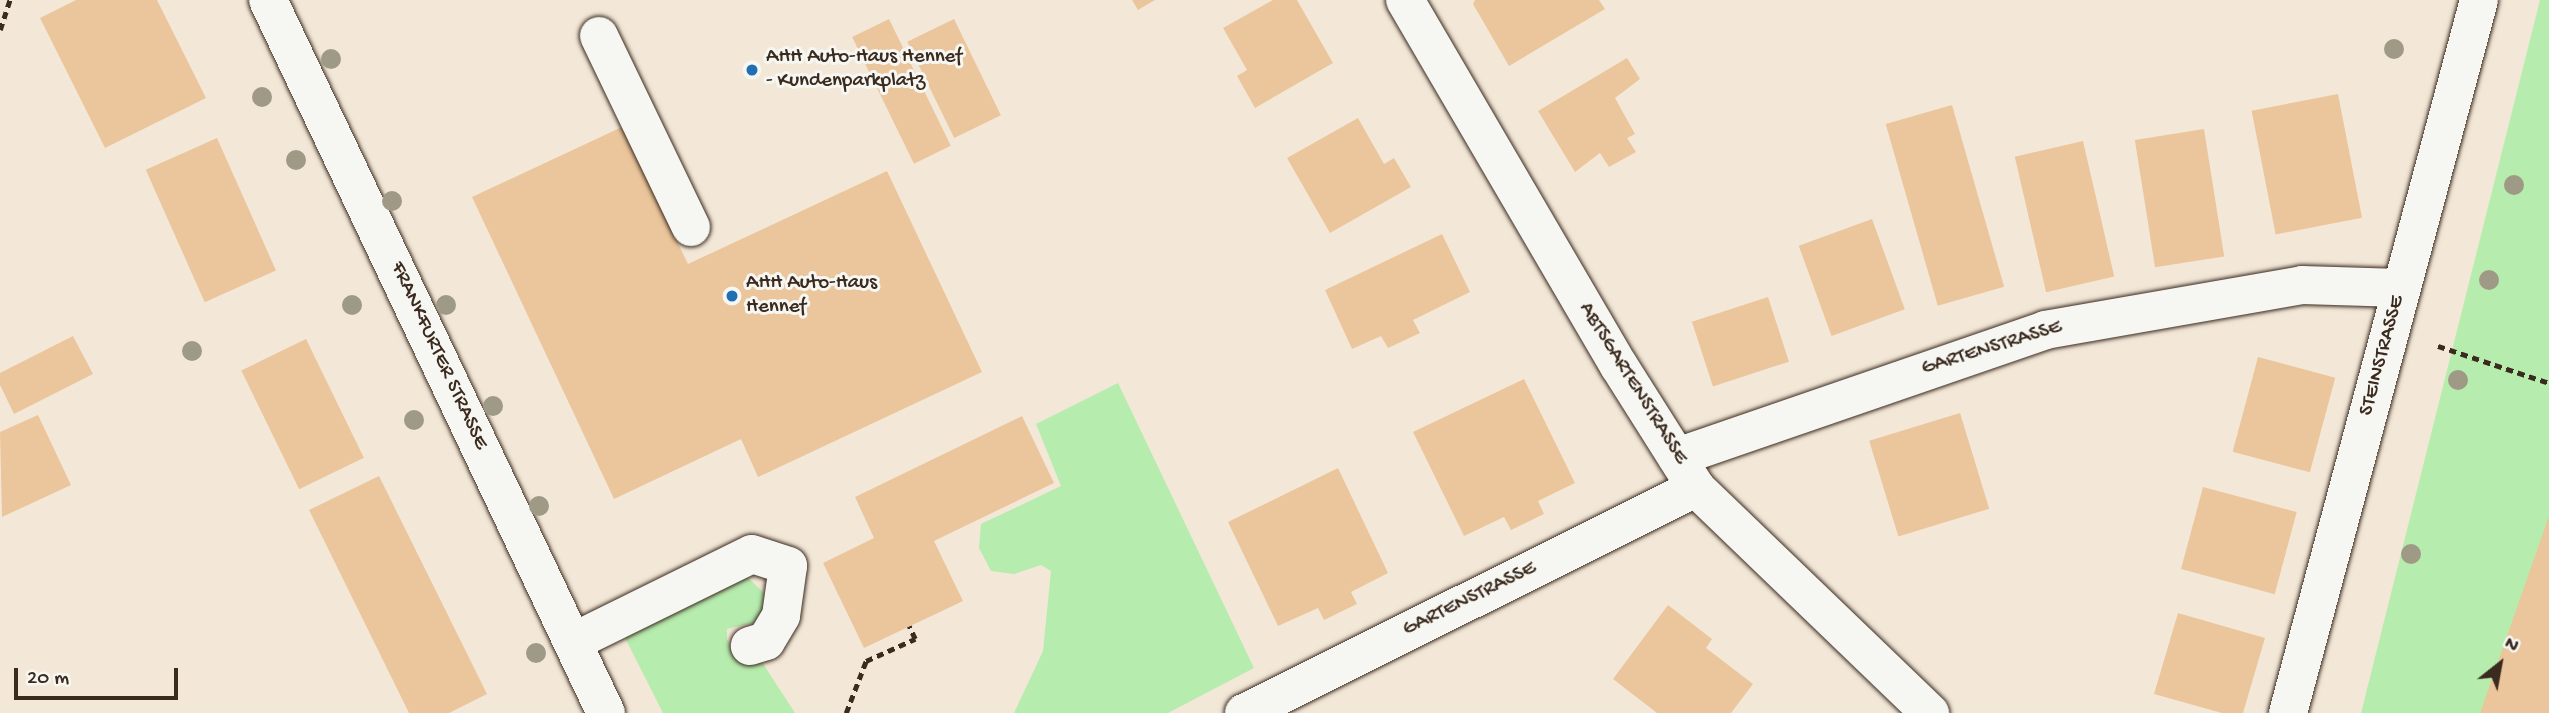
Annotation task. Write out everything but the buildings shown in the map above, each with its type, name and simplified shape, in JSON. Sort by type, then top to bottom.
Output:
[{"type":"street","name":"FRANKFURTER STRASSE","points":[[268,0],[606,713]]},
{"type":"street","name":"ABTSGARTENSTRASSE","points":[[1405,0],[1687,472],[1930,713]]},
{"type":"street","name":"STEINSTRASSE","points":[[2288,713],[2479,0]]},
{"type":"street","points":[[599,36],[691,227]]},
{"type":"street","name":"GARTENSTRASSE","points":[[1244,713],[1687,472],[2045,330],[2302,285],[2402,288]]},
{"type":"street","points":[[573,642],[751,554],[788,566],[781,616],[766,641],[750,646]]},
{"type":"path","points":[[0,30],[10,0]]},
{"type":"path","points":[[2390,330],[2549,383]]},
{"type":"path","points":[[846,713],[866,661],[915,639],[909,626]]},
{"type":"green space","points":[[2540,0],[2549,0],[2549,713],[2361,713]]},
{"type":"green space","points":[[1118,383],[1254,668],[1168,713],[1014,713],[1043,651],[1051,571],[1041,565],[1014,574],[991,571],[979,548],[981,524],[1061,486],[1036,424]]},
{"type":"green space","points":[[737,568],[774,602],[768,619],[727,629],[727,639],[740,660],[762,662],[795,713],[663,713],[619,626]]},
{"type":"place","name":"AHH Auto-Haus Hennef - Kundenparkplatz","points":[[752,70]]},
{"type":"place","name":"AHH Auto-Haus Hennef","points":[[732,296]]}]
